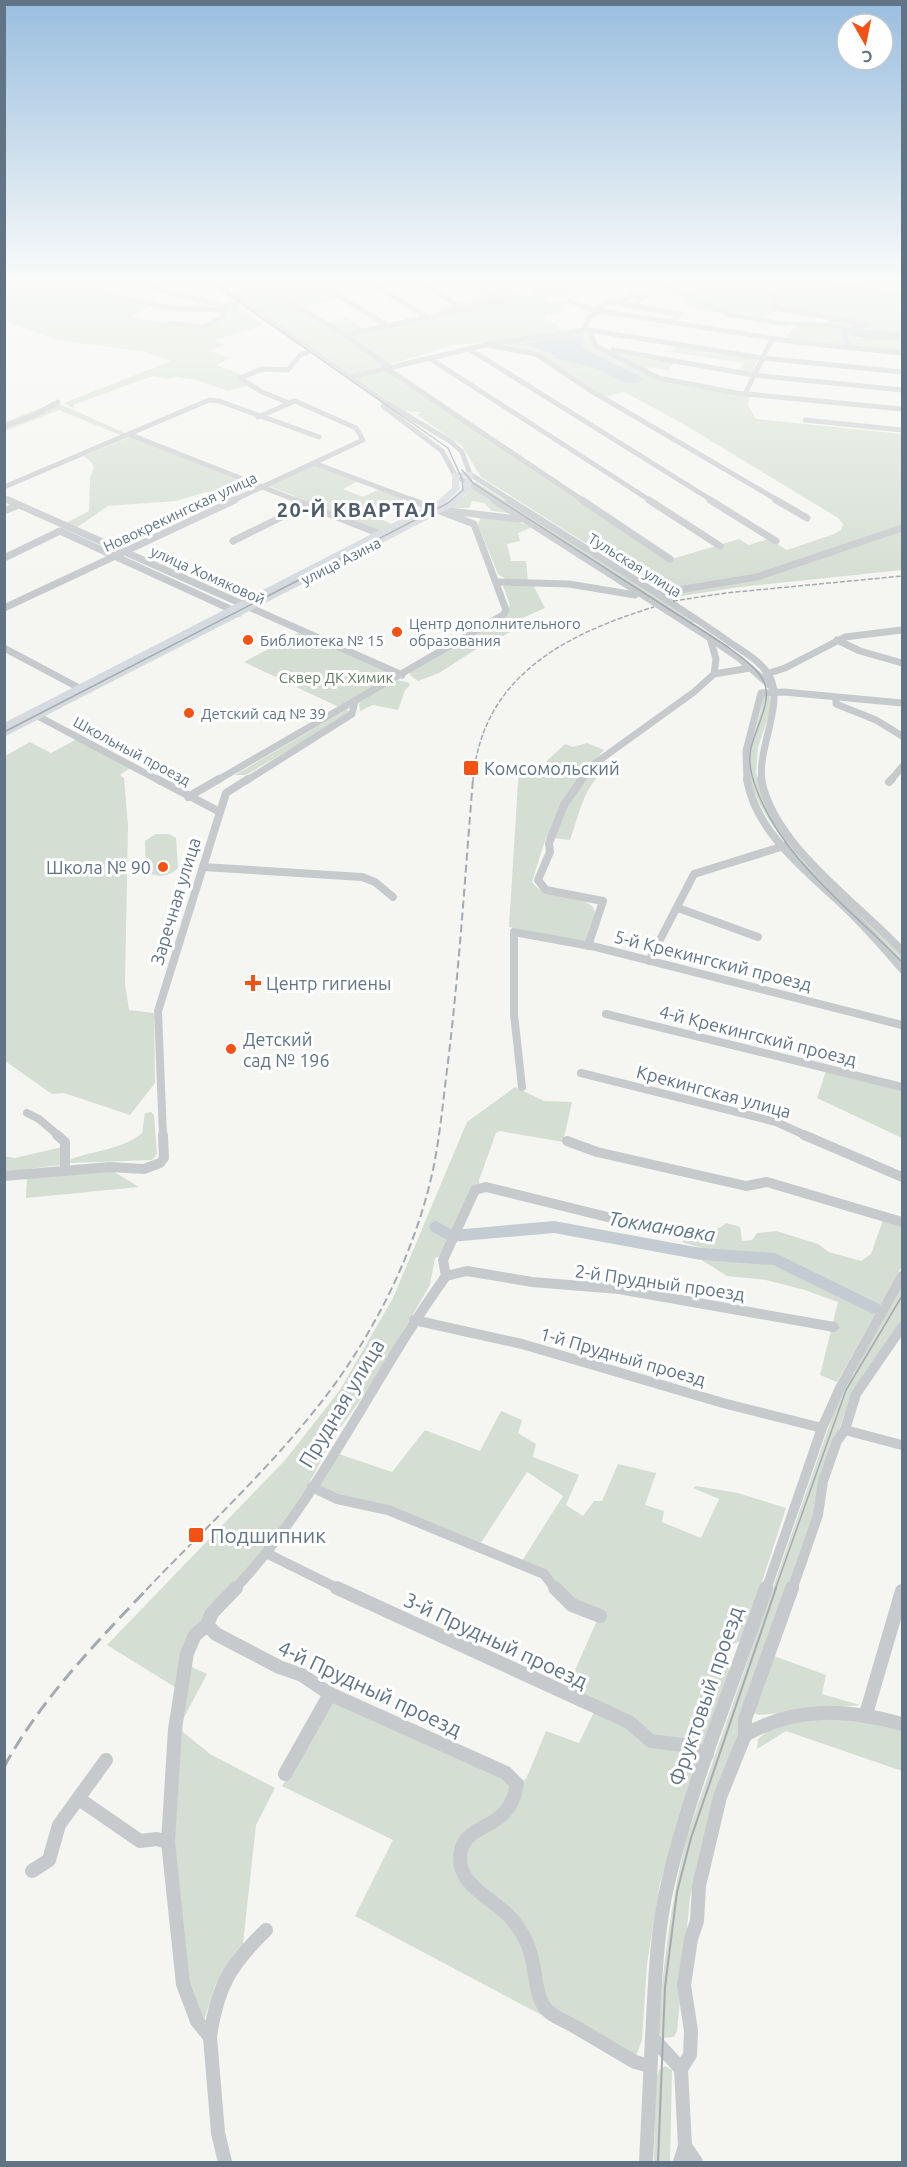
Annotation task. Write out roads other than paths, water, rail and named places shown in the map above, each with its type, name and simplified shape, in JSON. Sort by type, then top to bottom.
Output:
[{"type":"main road","points":[[455,475],[470,474],[468,483]]},
{"type":"main road","name":"улица Азина","points":[[4,734],[35,715],[435,509],[454,493],[455,475]]},
{"type":"main road","name":"улица Азина","points":[[241,609],[380,534],[464,495],[468,483]]},
{"type":"main road","name":"улица Азина","points":[[4,727],[35,715]]},
{"type":"street","points":[[247,383],[292,402]]},
{"type":"street","points":[[349,383],[442,451],[455,475]]},
{"type":"street","points":[[360,383],[457,446],[470,474]]},
{"type":"street","points":[[410,383],[670,559]]},
{"type":"street","points":[[468,383],[720,546]]},
{"type":"street","points":[[524,383],[776,541]]},
{"type":"street","points":[[579,383],[807,518]]},
{"type":"street","points":[[686,383],[745,394],[903,409]]},
{"type":"street","points":[[745,394],[750,383]]},
{"type":"street","points":[[834,383],[903,390]]},
{"type":"street","points":[[4,487],[213,400],[319,437]]},
{"type":"street","points":[[4,426],[33,416],[58,402]]},
{"type":"street","points":[[258,417],[292,402]]},
{"type":"street","name":"Новокрекингская улица","points":[[4,608],[363,440],[356,428],[345,422],[292,402]]},
{"type":"street","points":[[396,417],[406,414]]},
{"type":"street","points":[[805,420],[903,430]]},
{"type":"street","points":[[131,435],[380,534]]},
{"type":"street","points":[[314,463],[474,524],[476,517],[481,513]]},
{"type":"street","name":"Тульская улица","points":[[470,474],[699,621],[750,656],[769,674],[774,690],[774,705],[758,759],[759,772],[767,796],[796,846],[903,951]]},
{"type":"street","name":"Тульская улица","points":[[455,475],[710,638],[750,668],[774,690]]},
{"type":"street","name":"улица Хомяковой","points":[[4,498],[124,551],[241,609]]},
{"type":"street","points":[[4,511],[19,504]]},
{"type":"street","points":[[233,541],[308,504]]},
{"type":"street","points":[[435,509],[524,520]]},
{"type":"street","name":"Заречная улица","points":[[188,797],[503,615],[507,606],[474,524]]},
{"type":"street","points":[[4,553],[70,528]]},
{"type":"street","points":[[660,593],[757,576],[903,528]]},
{"type":"street","points":[[4,558],[60,531]]},
{"type":"street","name":"улица Хомяковой","points":[[60,531],[402,675]]},
{"type":"street","points":[[498,582],[569,584],[635,595]]},
{"type":"street","points":[[757,676],[788,669],[837,640],[860,634],[903,630]]},
{"type":"street","points":[[710,638],[716,660],[714,674]]},
{"type":"street","points":[[837,640],[860,651],[902,663]]},
{"type":"street","points":[[4,648],[84,690]]},
{"type":"street","points":[[588,946],[603,901],[546,890],[538,880],[550,852],[549,843],[564,805],[590,767],[694,692],[714,674],[750,668]]},
{"type":"street","points":[[903,703],[836,699],[774,690],[761,693],[745,758],[749,784],[759,808],[783,846],[880,942],[903,969]]},
{"type":"street","points":[[836,699],[836,704],[876,720],[903,736]]},
{"type":"street","name":"Заречная улица","points":[[65,1171],[110,1167],[144,1169],[164,1158],[158,1011],[228,790],[352,714],[355,701]]},
{"type":"street","name":"Школьный проезд","points":[[35,715],[220,812]]},
{"type":"street","points":[[889,782],[903,767]]},
{"type":"street","points":[[222,777],[238,784]]},
{"type":"street","points":[[649,961],[694,874],[783,846]]},
{"type":"street","points":[[203,867],[362,877],[375,882],[393,897]]},
{"type":"street","points":[[678,908],[758,937]]},
{"type":"street","name":"5-й Крекингский проезд","points":[[522,1087],[514,1014],[514,932],[588,946],[903,1025]]},
{"type":"street","name":"4-й Крекингский проезд","points":[[606,1014],[734,1048],[903,1087]]},
{"type":"street","name":"Крекингская улица","points":[[581,1073],[776,1122],[874,1167],[903,1177]]},
{"type":"street","points":[[4,1176],[65,1171],[65,1142],[39,1119],[27,1113]]},
{"type":"street","points":[[567,1141],[597,1152],[736,1184],[746,1186],[767,1182],[903,1222]]},
{"type":"street","points":[[446,1276],[443,1260],[475,1190],[479,1187],[668,1232]]},
{"type":"street","name":"2-й Прудный проезд","points":[[446,1276],[467,1271],[532,1282],[619,1289],[640,1295],[834,1327]]},
{"type":"street","name":"Прудная улица","points":[[210,2037],[197,2021],[183,1984],[168,1842],[175,1729],[180,1689],[188,1653],[195,1635],[207,1625],[212,1613],[268,1554],[312,1487],[338,1440],[414,1320],[446,1276]]},
{"type":"street","name":"Фруктовый проезд","points":[[646,2163],[656,1964],[667,1885],[707,1755],[822,1428],[840,1388],[902,1277]]},
{"type":"street","name":"1-й Прудный проезд","points":[[414,1320],[522,1344],[723,1403],[822,1428]]},
{"type":"street","points":[[680,2163],[685,2146],[681,2069],[690,2055],[691,2031],[684,1985],[691,1939],[697,1921],[699,1886],[720,1797],[734,1768],[745,1735],[745,1719],[818,1515],[824,1481],[837,1441],[845,1430],[856,1394],[898,1346],[903,1327]]},
{"type":"street","points":[[845,1430],[903,1445]]},
{"type":"street","points":[[312,1487],[337,1499],[388,1510],[544,1574],[562,1598],[578,1609],[600,1616]]},
{"type":"street","name":"3-й Прудный проезд","points":[[268,1554],[304,1573],[629,1722],[651,1741],[682,1745],[707,1755]]},
{"type":"street","points":[[866,1714],[899,1616],[903,1591]]},
{"type":"street","name":"4-й Прудный проезд","points":[[207,1625],[216,1634],[279,1667],[302,1675],[330,1694],[506,1773],[517,1784],[515,1804],[507,1814],[473,1834],[462,1846],[460,1857],[471,1887],[492,1899],[518,1928],[530,1953],[541,2000],[548,2011],[635,2062],[650,2066]]},
{"type":"street","points":[[285,1774],[330,1694]]},
{"type":"street","points":[[745,1735],[763,1723],[780,1718],[846,1711],[903,1724]]},
{"type":"street","points":[[32,1871],[49,1860],[59,1825],[106,1760]]},
{"type":"street","points":[[79,1799],[140,1841],[157,1839],[168,1842]]},
{"type":"street","points":[[225,2163],[218,2133],[210,2037],[213,2005],[218,1988],[247,1947],[266,1930]]},
{"type":"street","points":[[652,2037],[681,2069]]},
{"type":"street","points":[[685,2146],[696,2163]]},
{"type":"waterway","name":"Токмановка","points":[[436,1227],[451,1236],[554,1227],[701,1254],[775,1259],[874,1308]]},
{"type":"tram line","points":[[4,732],[448,503],[463,490],[462,479],[448,448],[355,383]]},
{"type":"tram line","points":[[462,470],[473,483],[728,647],[757,672],[764,682],[766,697],[751,748],[750,763],[754,783],[768,814],[800,861],[902,962]]},
{"type":"tram line","points":[[775,1590],[846,1390],[902,1296]]},
{"type":"tram line","points":[[658,2162],[665,1987],[677,1892],[691,1838],[776,1588]]},
{"type":"railway","points":[[673,601],[726,593],[902,576]]},
{"type":"railway","points":[[473,781],[479,745],[492,714],[510,687],[533,665],[560,646],[589,631],[654,607]]},
{"type":"railway","points":[[146,1590],[266,1467],[332,1388],[366,1337],[395,1282],[407,1253],[427,1195],[440,1130],[462,925],[473,779]]},
{"type":"railway","points":[[4,1767],[52,1695],[89,1651],[148,1588]]},
{"type":"place","name":"Центр дополнительного образования","points":[[397,632]]},
{"type":"place","name":"Библиотека № 15","points":[[248,640]]},
{"type":"place","name":"Детский сад № 39","points":[[189,713]]},
{"type":"place","name":"Комсомольский","points":[[471,768]]},
{"type":"place","name":"Школа № 90","points":[[163,867]]},
{"type":"place","name":"Центр гигиены","points":[[253,983]]},
{"type":"place","name":"Детский сад № 196","points":[[231,1049]]},
{"type":"place","name":"Подшипник","points":[[196,1535]]},
{"type":"district","name":"20-Й КВАРТАЛ","points":[[357,509]]},
{"type":"park label","name":"Сквер ДК Химик","points":[[336,677]]}]
